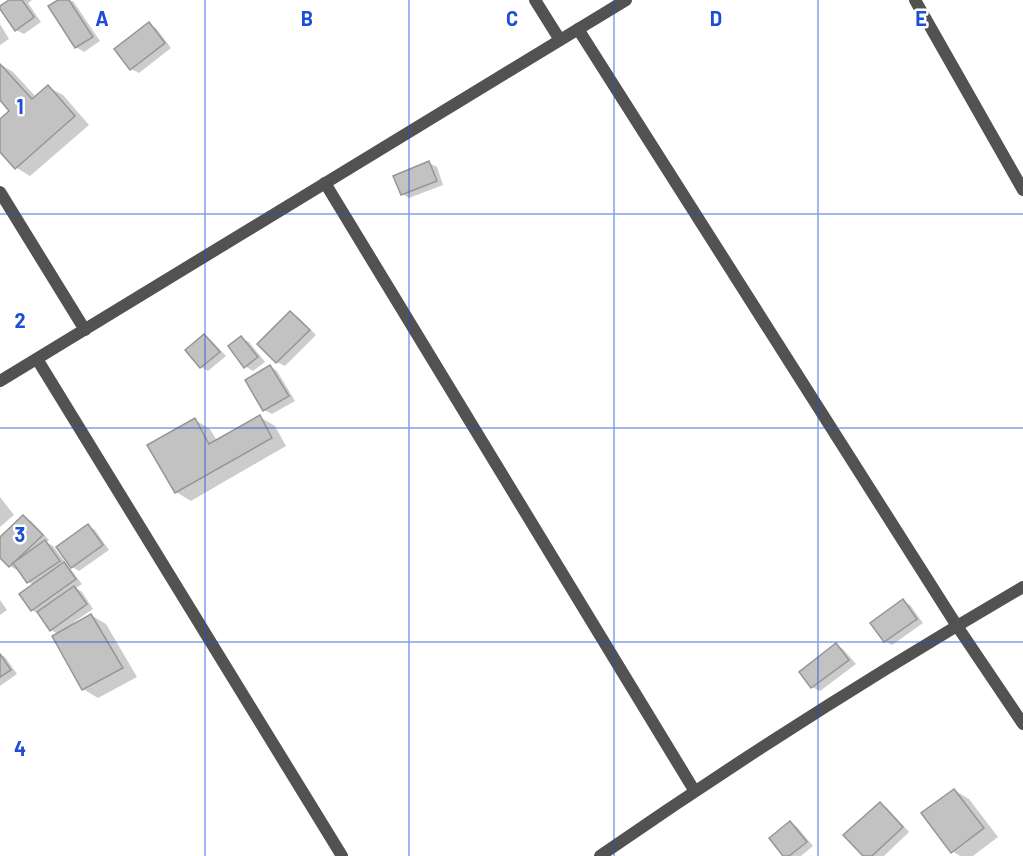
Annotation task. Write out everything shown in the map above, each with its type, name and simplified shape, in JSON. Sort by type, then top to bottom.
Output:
[{"type":"street","points":[[535,0],[560,40]]},
{"type":"street","points":[[0,381],[626,0]]},
{"type":"street","points":[[915,0],[1023,190]]},
{"type":"street","points":[[578,29],[957,626],[1023,724]]},
{"type":"street","points":[[325,183],[694,790]]},
{"type":"street","points":[[0,192],[85,330]]},
{"type":"street","points":[[37,359],[342,856]]},
{"type":"street","points":[[600,856],[694,790],[1023,587]]},
{"type":"building","points":[[9,0],[22,0],[34,17],[15,31],[0,9],[0,6]]},
{"type":"building","points":[[58,0],[69,0],[93,37],[75,48],[48,6]]},
{"type":"building","points":[[149,22],[165,43],[130,70],[114,49]]},
{"type":"building","points":[[0,64],[32,99],[48,85],[75,116],[15,169],[0,152],[0,119],[9,111],[0,100]]},
{"type":"building","points":[[429,161],[437,181],[401,195],[393,176]]},
{"type":"building","points":[[290,311],[310,330],[276,363],[257,344]]},
{"type":"building","points":[[204,334],[220,352],[200,368],[185,350]]},
{"type":"building","points":[[241,336],[258,357],[244,368],[228,346]]},
{"type":"building","points":[[270,365],[289,396],[263,411],[245,380]]},
{"type":"building","points":[[260,415],[272,438],[175,493],[147,445],[195,418],[209,444]]},
{"type":"building","points":[[23,515],[43,535],[9,567],[0,558],[0,537]]},
{"type":"building","points":[[88,524],[103,545],[71,568],[56,547]]},
{"type":"building","points":[[45,540],[60,561],[27,583],[13,563]]},
{"type":"building","points":[[64,562],[76,579],[31,611],[19,594]]},
{"type":"building","points":[[74,586],[87,604],[50,631],[37,612]]},
{"type":"building","points":[[903,599],[917,619],[884,642],[870,623]]},
{"type":"building","points":[[91,614],[123,668],[82,690],[52,636]]},
{"type":"building","points":[[836,643],[849,660],[811,688],[799,672]]},
{"type":"building","points":[[0,654],[11,670],[0,677]]},
{"type":"building","points":[[954,789],[984,828],[951,853],[921,813]]},
{"type":"building","points":[[880,802],[903,827],[872,856],[863,856],[843,835]]},
{"type":"building","points":[[790,821],[807,842],[789,856],[783,856],[769,838]]}]
